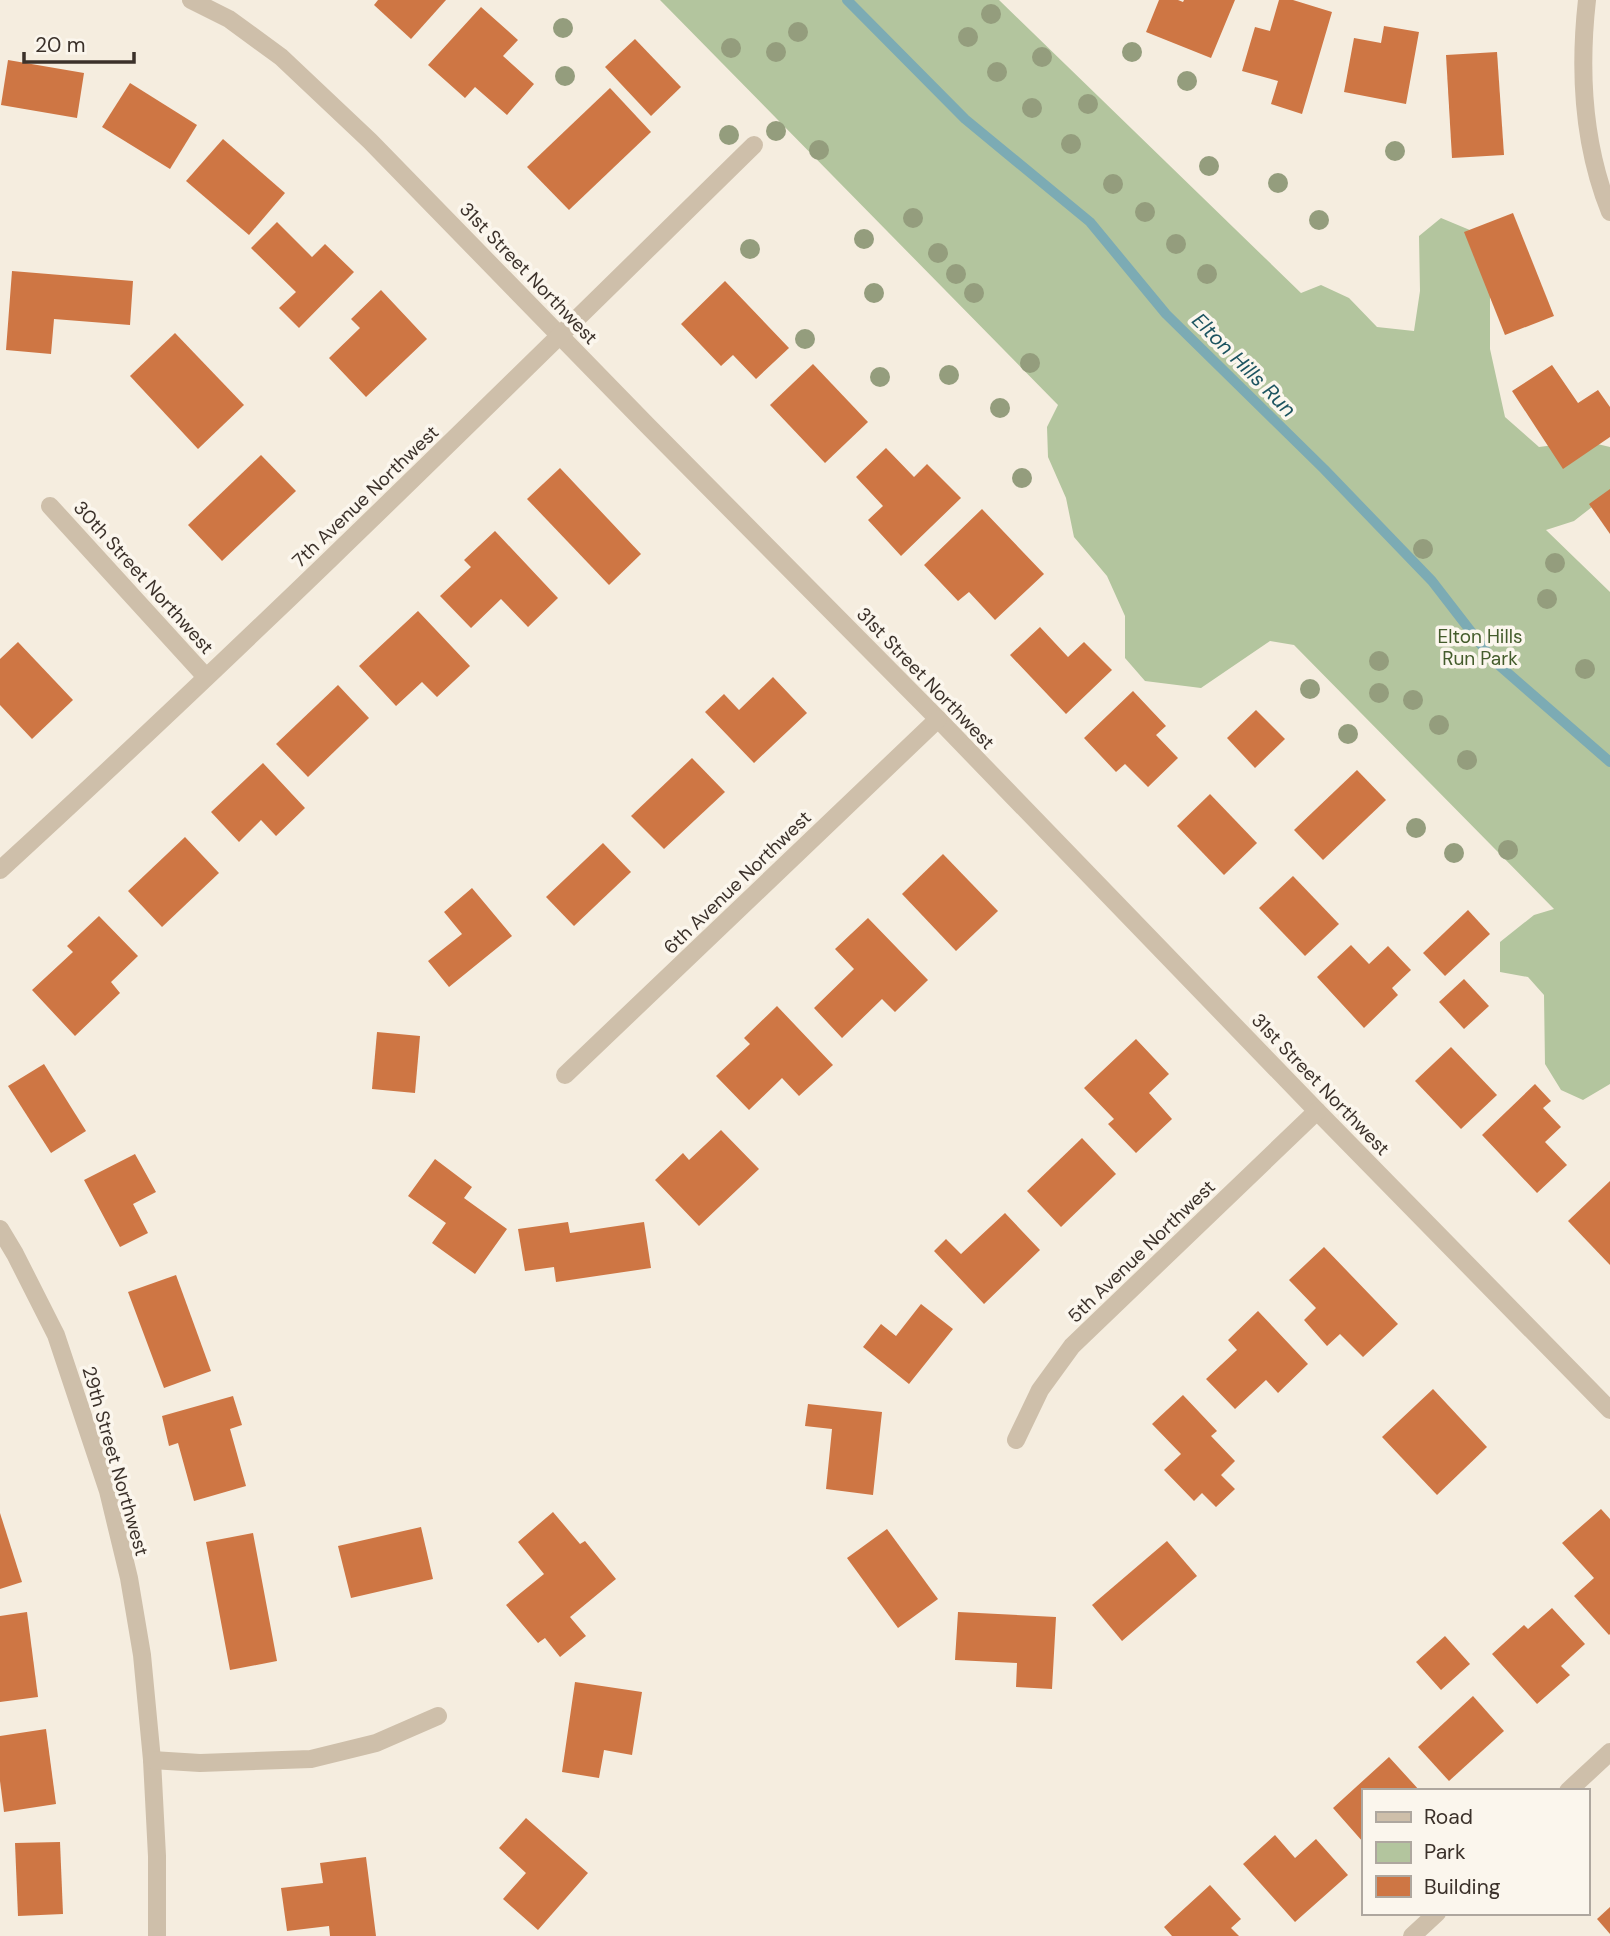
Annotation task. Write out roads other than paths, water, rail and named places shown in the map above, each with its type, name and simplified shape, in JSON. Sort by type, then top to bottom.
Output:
[{"type":"street","name":"31st Street Northwest","points":[[191,0],[229,19],[281,57],[370,141],[938,719],[1610,1410]]},
{"type":"street","points":[[1587,0],[1584,54],[1586,118],[1600,188],[1610,212]]},
{"type":"street","name":"7th Avenue Northwest","points":[[0,870],[313,576],[754,145]]},
{"type":"street","name":"30th Street Northwest","points":[[50,506],[206,677]]},
{"type":"street","name":"6th Avenue Northwest","points":[[565,1075],[938,719]]},
{"type":"street","name":"5th Avenue Northwest","points":[[1016,1440],[1040,1390],[1072,1346],[1317,1111]]},
{"type":"street","name":"29th Street Northwest","points":[[0,1229],[56,1335],[108,1491],[129,1578],[142,1655],[152,1760],[157,1856],[157,1936]]},
{"type":"street","points":[[152,1760],[200,1763],[311,1759],[376,1744],[438,1716]]},
{"type":"street","points":[[1570,1789],[1610,1752]]},
{"type":"street","points":[[1412,1936],[1435,1915]]},
{"type":"waterway","name":"Elton Hills Run","points":[[847,0],[965,119],[1090,222],[1166,314],[1324,469],[1432,581],[1493,660],[1610,762]]},
{"type":"park label","name":"Elton Hills Run Park","points":[[1480,647]]}]
